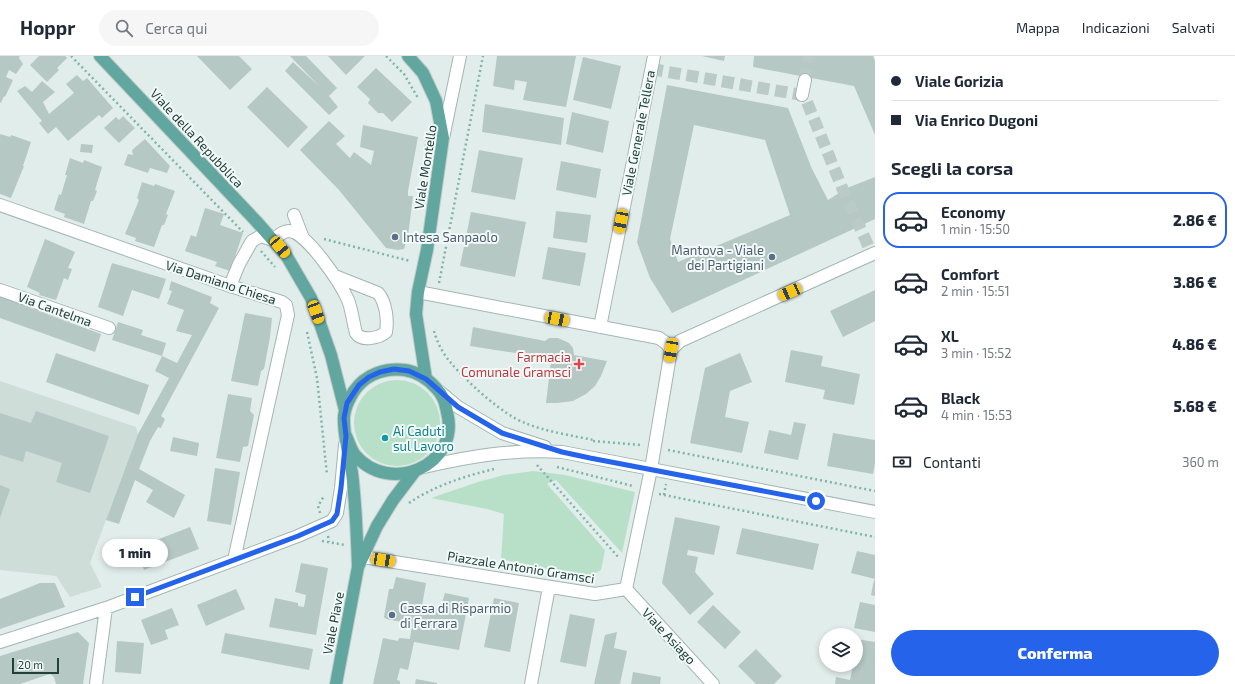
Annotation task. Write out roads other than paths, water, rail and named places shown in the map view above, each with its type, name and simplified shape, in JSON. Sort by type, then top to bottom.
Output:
[{"type":"main road","name":"Viale della Repubblica","points":[[100,56],[286,255],[310,298],[331,355],[345,410]]},
{"type":"main road","points":[[408,56],[423,74],[436,101],[443,138]]},
{"type":"main road","name":"Viale Montello","points":[[426,379],[416,314],[418,292],[427,250],[443,138]]},
{"type":"main road","points":[[394,369],[409,371],[426,379],[439,391],[445,400],[449,419],[447,438],[437,456],[419,469],[393,500],[377,526],[360,562],[352,474],[344,418],[345,410],[350,397],[359,385],[369,377],[380,372],[394,369]]},
{"type":"main road","points":[[346,436],[355,455],[365,464],[379,471],[395,475],[419,469]]},
{"type":"main road","name":"Viale Piave","points":[[336,684],[360,562]]},
{"type":"street","name":"Viale Montello","points":[[443,138],[460,56]]},
{"type":"street","name":"Viale Generale Tellera","points":[[600,327],[654,56]]},
{"type":"street","points":[[802,95],[804,80]]},
{"type":"street","name":"Via Damiano Chiesa","points":[[0,205],[230,286],[282,302],[286,305],[288,315],[234,560]]},
{"type":"street","points":[[294,215],[303,238],[335,276],[348,300],[356,333],[359,337],[364,339],[383,335],[386,332],[387,327],[384,303],[378,293],[335,276]]},
{"type":"street","points":[[230,286],[239,264],[252,241],[261,236],[273,240],[280,234],[288,231],[303,238]]},
{"type":"street","points":[[626,589],[651,469],[671,350],[680,341],[875,253]]},
{"type":"street","name":"Via Cantelma","points":[[0,290],[110,328]]},
{"type":"street","points":[[418,292],[659,338],[666,342],[671,350]]},
{"type":"street","points":[[439,391],[458,407],[502,433],[562,452],[875,512]]},
{"type":"street","points":[[0,642],[106,608],[298,536],[332,521],[337,514],[346,436]]},
{"type":"street","points":[[419,469],[455,459],[499,452],[562,452]]},
{"type":"street","name":"Piazzale Antonio Gramsci","points":[[360,562],[595,594],[626,589]]},
{"type":"street","points":[[531,684],[549,587]]},
{"type":"street","name":"Viale Asiago","points":[[626,589],[713,684]]},
{"type":"street","points":[[96,684],[106,608]]},
{"type":"tunnel","points":[[805,80],[809,56]]},
{"type":"tunnel","points":[[651,69],[802,95],[807,102],[843,190],[872,254]]},
{"type":"place","name":"Intesa Sanpaolo","points":[[395,237]]},
{"type":"place","name":"Mantova - Viale dei Partigiani","points":[[772,257]]},
{"type":"place","name":"Farmacia Comunale Gramsci","points":[[579,364]]},
{"type":"place","name":"Ai Caduti sul Lavoro","points":[[385,438]]},
{"type":"place","name":"Cassa di Risparmio di Ferrara","points":[[392,615]]}]
